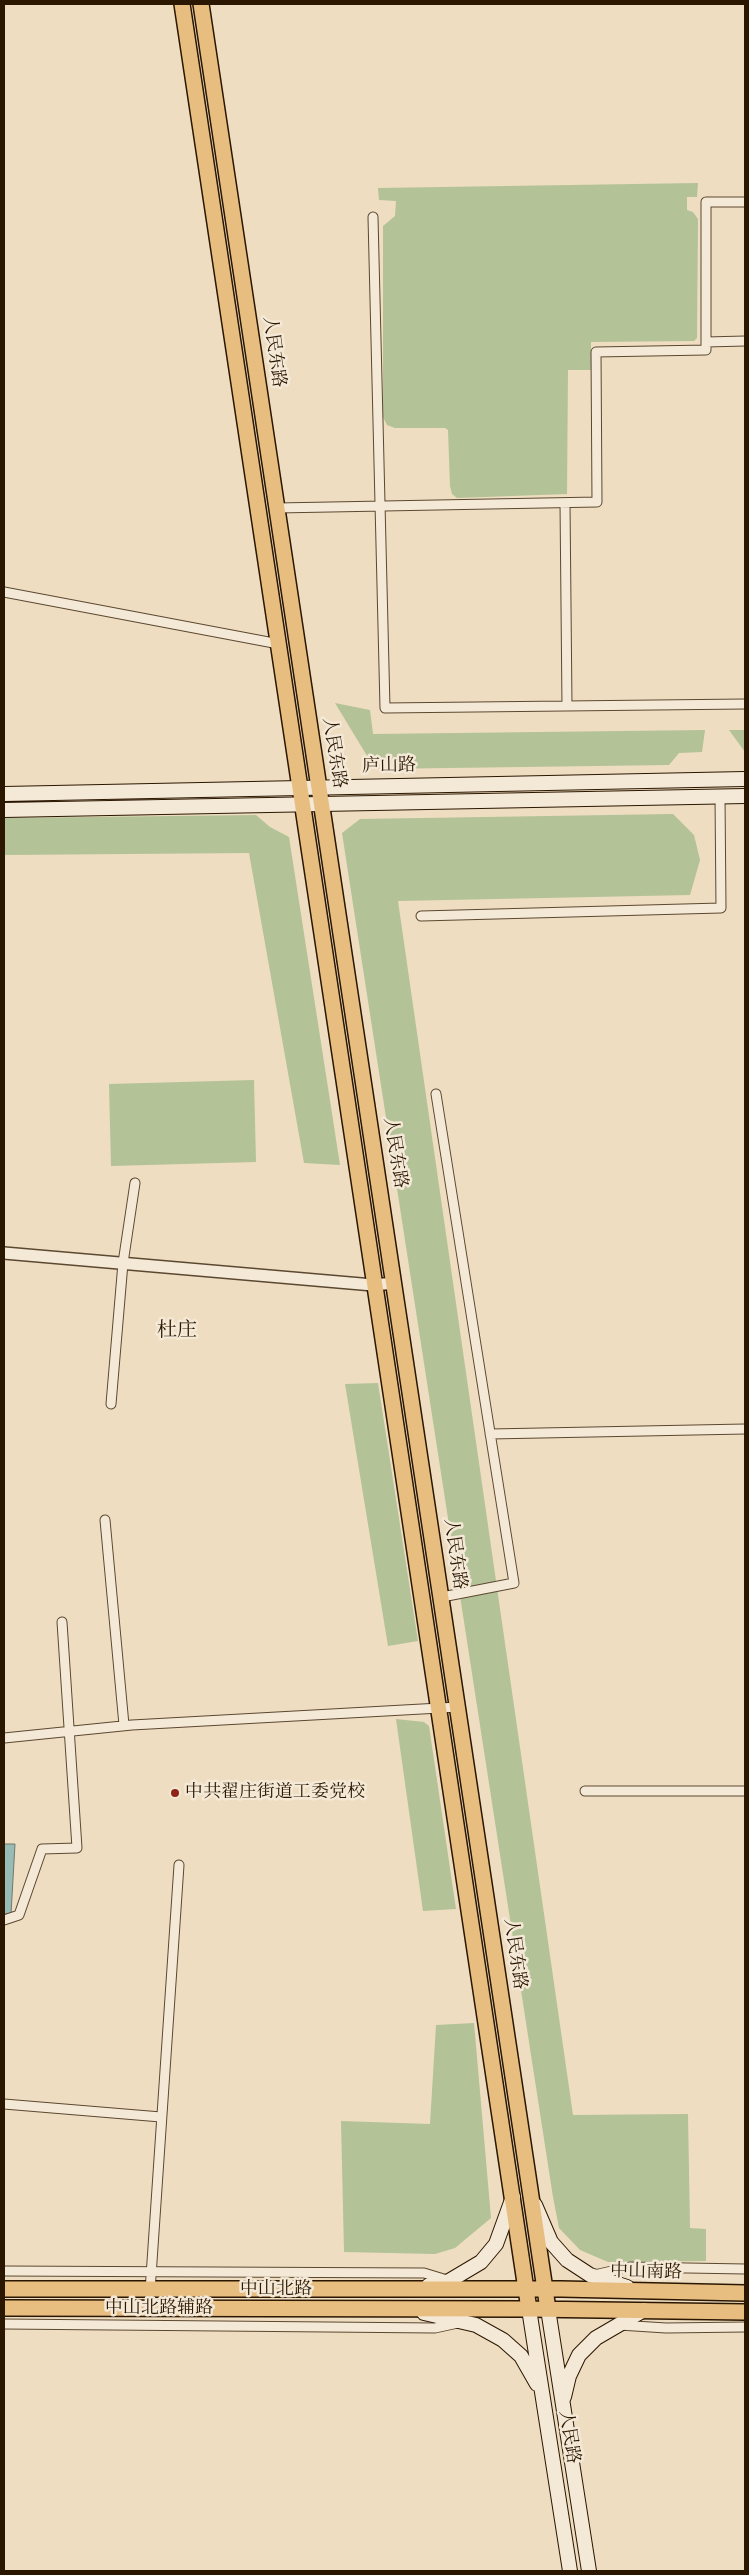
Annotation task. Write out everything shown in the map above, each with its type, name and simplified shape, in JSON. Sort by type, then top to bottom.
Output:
[{"type":"main road","points":[[182,4],[373,1285],[529,2309]]},
{"type":"main road","name":"人民东路","points":[[201,4],[548,2309]]},
{"type":"main road","name":"庐山路","points":[[4,794],[745,779]]},
{"type":"main road","points":[[719,780],[720,796]]},
{"type":"main road","name":"庐山路","points":[[4,810],[745,796]]},
{"type":"main road","points":[[407,2291],[450,2281],[481,2262],[496,2244],[513,2196]]},
{"type":"main road","points":[[531,2196],[551,2242],[567,2260],[590,2275],[644,2292]]},
{"type":"main road","name":"中山北路","points":[[4,2289],[545,2290]]},
{"type":"main road","name":"中山南路","points":[[545,2290],[745,2293]]},
{"type":"main road","name":"中山北路","points":[[4,2308],[548,2309]]},
{"type":"main road","points":[[404,2308],[476,2325],[503,2340],[520,2356],[534,2376],[544,2403]]},
{"type":"main road","name":"人民路","points":[[529,2309],[570,2571]]},
{"type":"main road","name":"中山南路","points":[[548,2309],[745,2312]]},
{"type":"main road","name":"人民路","points":[[548,2309],[589,2571]]},
{"type":"main road","points":[[563,2403],[569,2376],[579,2355],[596,2338],[644,2310]]},
{"type":"street","points":[[277,508],[597,502],[596,352],[706,350],[706,202],[745,202]]},
{"type":"street","points":[[373,217],[385,708],[745,704]]},
{"type":"street","points":[[706,342],[745,341]]},
{"type":"street","points":[[565,503],[567,706]]},
{"type":"street","points":[[4,592],[278,644]]},
{"type":"street","points":[[421,916],[721,908],[720,796]]},
{"type":"street","points":[[436,1094],[514,1583],[442,1597]]},
{"type":"street","points":[[111,1404],[123,1263],[135,1183]]},
{"type":"street","points":[[4,1253],[373,1285],[395,1283]]},
{"type":"street","points":[[490,1434],[745,1429]]},
{"type":"street","points":[[105,1520],[124,1726]]},
{"type":"street","points":[[4,1920],[19,1916],[42,1849],[77,1848],[71,1731],[62,1622]]},
{"type":"street","points":[[4,1738],[124,1726],[458,1707]]},
{"type":"street","points":[[585,1791],[745,1791]]},
{"type":"street","points":[[150,2290],[179,1866]]},
{"type":"street","points":[[4,2104],[162,2116]]},
{"type":"street","points":[[590,2275],[630,2268],[745,2269]]},
{"type":"street","name":"中山北路辅路","points":[[4,2271],[424,2273],[450,2281]]},
{"type":"street","name":"中山北路辅路","points":[[4,2324],[435,2328],[462,2322]]},
{"type":"street","points":[[619,2325],[666,2328],[745,2328]]},
{"type":"green space","points":[[698,183],[697,197],[687,197],[687,210],[693,212],[698,219],[697,338],[694,341],[591,342],[591,370],[568,370],[567,494],[457,498],[452,494],[450,486],[448,430],[445,428],[395,428],[387,425],[383,417],[383,226],[395,216],[396,201],[379,200],[378,188]]},
{"type":"green space","points":[[335,703],[370,710],[373,734],[705,730],[702,752],[679,753],[669,765],[375,769]]},
{"type":"green space","points":[[729,730],[745,730],[745,752]]},
{"type":"green space","points":[[673,814],[694,835],[700,860],[690,895],[398,901],[573,2115],[688,2114],[690,2228],[706,2229],[706,2261],[608,2262],[580,2250],[559,2228],[553,2197],[342,833],[360,819]]},
{"type":"green space","points":[[256,815],[270,827],[289,837],[340,1165],[304,1163],[249,853],[4,855],[4,818]]},
{"type":"green space","points":[[254,1080],[256,1162],[111,1166],[109,1084]]},
{"type":"green space","points":[[378,1383],[418,1641],[388,1646],[345,1384]]},
{"type":"green space","points":[[396,1719],[424,1722],[429,1726],[456,1909],[423,1911]]},
{"type":"green space","points":[[474,2023],[491,2218],[455,2248],[435,2254],[344,2252],[341,2121],[430,2124],[436,2025]]},
{"type":"water","points":[[4,1844],[15,1844],[11,1914],[4,1914]]},
{"type":"place","name":"中共翟庄街道工委党校","points":[[175,1793]]},
{"type":"district","name":"杜庄","points":[[177,1332]]}]
